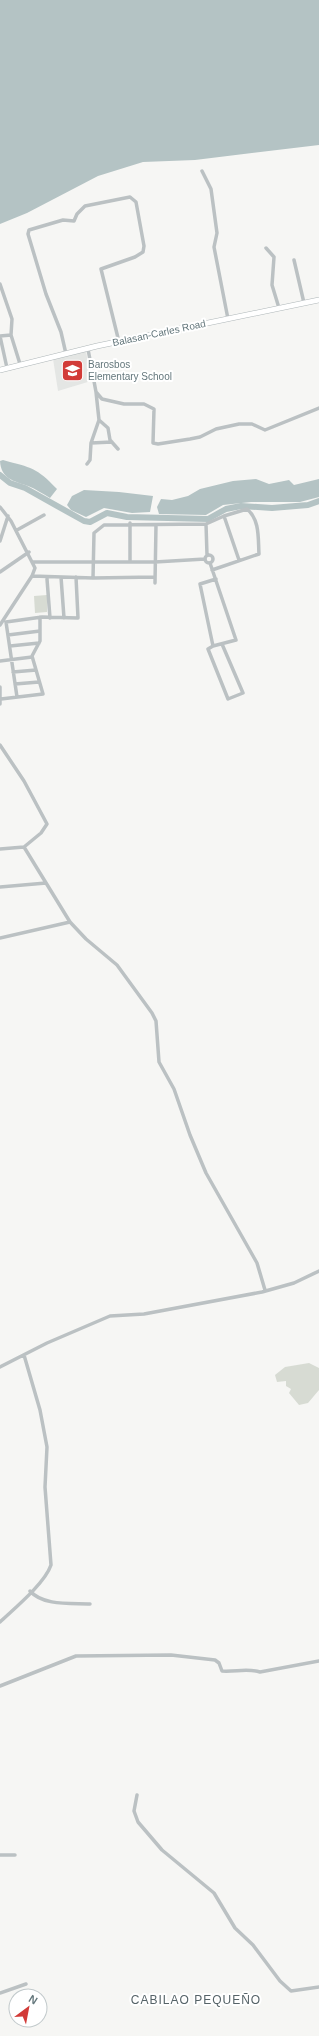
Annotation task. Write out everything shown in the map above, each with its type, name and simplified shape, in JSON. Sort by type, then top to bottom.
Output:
[{"type":"main road","name":"Balasan-Carles Road","points":[[0,370],[20,364],[119,342],[319,300]]},
{"type":"street","points":[[202,171],[211,189],[217,233],[214,247],[228,319]]},
{"type":"street","points":[[66,354],[61,332],[46,294],[28,234],[30,230],[63,220],[74,221],[77,214],[85,206],[130,197],[136,202],[144,246],[143,252],[135,257],[101,269],[119,342]]},
{"type":"street","points":[[266,248],[274,257],[272,285],[279,308]]},
{"type":"street","points":[[294,260],[304,303]]},
{"type":"street","points":[[0,284],[12,319],[11,335],[20,364]]},
{"type":"street","points":[[7,368],[0,336],[11,335]]},
{"type":"street","points":[[87,464],[90,460],[91,443],[98,420],[96,392],[88,349]]},
{"type":"street","points":[[96,392],[102,399],[124,404],[144,404],[154,409],[152,443],[158,444],[200,437],[216,429],[239,424],[252,424],[265,430],[319,408]]},
{"type":"street","points":[[98,420],[108,428],[110,440],[118,449]]},
{"type":"street","points":[[91,443],[112,442]]},
{"type":"street","points":[[0,507],[17,530],[35,568],[32,576],[0,625]]},
{"type":"street","points":[[92,578],[94,533],[104,525],[130,523],[156,525],[206,524],[224,516],[247,509],[253,514],[256,522],[259,554],[212,570]]},
{"type":"street","points":[[0,514],[5,512]]},
{"type":"street","points":[[17,530],[44,514]]},
{"type":"street","points":[[0,541],[8,516]]},
{"type":"street","points":[[224,516],[239,560]]},
{"type":"street","points":[[130,523],[130,562]]},
{"type":"street","points":[[206,524],[207,563],[210,563],[236,640],[213,646],[208,649],[228,698],[243,693],[222,644]]},
{"type":"street","points":[[155,583],[156,525]]},
{"type":"street","points":[[0,572],[28,552]]},
{"type":"street","points":[[33,562],[156,562],[206,557],[211,555],[213,560],[210,563]]},
{"type":"street","points":[[32,576],[92,578],[155,577]]},
{"type":"street","points":[[61,577],[64,618]]},
{"type":"street","points":[[17,697],[6,622],[40,618],[78,618],[76,577]]},
{"type":"street","points":[[47,579],[50,618]]},
{"type":"street","points":[[213,646],[200,584],[216,579]]},
{"type":"street","points":[[1,699],[43,694],[32,657],[39,643],[40,618]]},
{"type":"street","points":[[8,635],[40,631]]},
{"type":"street","points":[[10,646],[39,643]]},
{"type":"street","points":[[0,661],[32,657]]},
{"type":"street","points":[[13,672],[36,670]]},
{"type":"street","points":[[15,684],[40,682]]},
{"type":"street","points":[[0,687],[0,704]]},
{"type":"street","points":[[0,745],[24,780],[47,824],[41,833],[24,847],[0,849]]},
{"type":"street","points":[[24,847],[70,922],[86,939],[116,965],[156,1021],[159,1062],[174,1089],[190,1135],[206,1173],[257,1263],[265,1290]]},
{"type":"street","points":[[0,887],[46,883]]},
{"type":"street","points":[[0,938],[70,922]]},
{"type":"street","points":[[0,1367],[24,1354],[110,1316],[144,1314],[265,1290],[294,1282],[319,1271]]},
{"type":"street","points":[[0,1622],[48,1573],[51,1564],[45,1487],[47,1447],[40,1410],[24,1354]]},
{"type":"street","points":[[30,1591],[36,1598],[59,1603],[90,1604]]},
{"type":"street","points":[[0,1686],[76,1656],[171,1655],[215,1660],[219,1663],[222,1671],[237,1672],[251,1669],[260,1672],[319,1661]]},
{"type":"street","points":[[137,1795],[134,1811],[138,1822],[162,1850],[214,1893],[235,1928],[253,1945],[280,1981],[291,1991],[319,1987]]},
{"type":"street","points":[[0,1854],[15,1855]]},
{"type":"street","points":[[0,1993],[26,1984]]},
{"type":"shaded area","points":[[0,0],[319,0],[319,145],[195,160],[143,162],[98,176],[27,213],[0,224]]},
{"type":"shaded area","name":"Barosbos Elementary School","points":[[86,351],[91,381],[58,391],[53,359]]},
{"type":"shaded area","points":[[3,460],[33,469],[44,476],[57,489],[50,498],[31,487],[13,481],[3,472],[0,461]]},
{"type":"shaded area","points":[[256,479],[269,484],[289,480],[294,485],[319,479],[319,497],[300,502],[251,502],[223,505],[206,515],[159,514],[157,507],[161,499],[172,500],[188,496],[200,489],[233,481]]},
{"type":"shaded area","points":[[84,490],[153,496],[150,512],[132,513],[104,508],[86,517],[71,510],[67,505],[72,496]]},
{"type":"shaded area","points":[[47,595],[47,612],[35,613],[34,596]]},
{"type":"shaded area","points":[[309,1363],[319,1368],[319,1390],[308,1403],[299,1405],[289,1393],[291,1389],[286,1386],[286,1381],[277,1382],[275,1375],[285,1367]]},
{"type":"waterway","points":[[0,475],[10,483],[25,488],[84,521],[90,522],[107,513],[127,517],[208,519],[226,509],[241,506],[272,508],[308,505],[319,501]]},
{"type":"place","name":"Barosbos Elementary School","points":[[72,370]]},
{"type":"district","name":"CABILAO PEQUEÑO","points":[[196,2000]]}]
